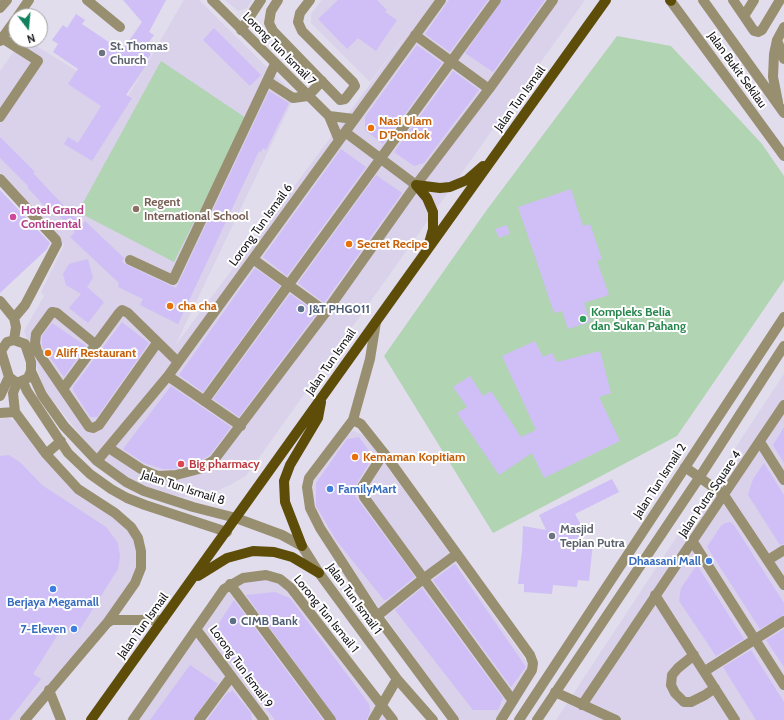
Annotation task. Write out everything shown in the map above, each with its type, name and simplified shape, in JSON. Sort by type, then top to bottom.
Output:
[{"type":"main road","name":"Jalan Tun Ismail","points":[[92,719],[606,0]]},
{"type":"main road","points":[[416,185],[440,188],[450,187],[466,180],[494,157]]},
{"type":"main road","points":[[416,185],[427,198],[433,212],[433,229],[426,252]]},
{"type":"main road","points":[[302,546],[285,502],[284,481],[290,465],[318,418],[321,400]]},
{"type":"main road","points":[[189,583],[202,572],[227,558],[253,551],[274,552],[292,556],[318,573]]},
{"type":"street","points":[[0,8],[7,0]]},
{"type":"street","points":[[86,0],[120,27]]},
{"type":"street","name":"Lorong Tun Ismail 7","points":[[212,0],[329,116],[339,140]]},
{"type":"street","points":[[241,30],[261,0]]},
{"type":"street","points":[[278,0],[271,11],[269,23],[273,31],[340,100],[345,100],[355,86],[353,82],[302,31],[298,22],[300,13],[310,0]]},
{"type":"street","name":"Lorong Tun Ismail 6","points":[[97,461],[168,376],[441,0]]},
{"type":"street","points":[[204,401],[496,0]]},
{"type":"street","points":[[109,448],[141,469],[158,476],[176,476],[199,469],[214,460],[326,312],[416,185],[489,89],[553,0]]},
{"type":"street","name":"Jalan Bukit Sekilau","points":[[670,0],[784,156]]},
{"type":"street","name":"Jalan Bukit Sekilau","points":[[703,0],[781,109]]},
{"type":"street","points":[[733,0],[754,31],[758,32],[762,30],[780,0]]},
{"type":"street","points":[[744,16],[754,0]]},
{"type":"street","points":[[781,109],[773,77],[774,54],[781,40],[784,26]]},
{"type":"street","points":[[0,117],[38,61],[1,39],[8,30]]},
{"type":"street","points":[[416,35],[452,60],[489,89]]},
{"type":"street","points":[[781,40],[784,59]]},
{"type":"street","points":[[130,260],[173,280],[276,64]]},
{"type":"street","points":[[267,81],[293,98],[308,96],[322,81]]},
{"type":"street","points":[[329,116],[354,119]]},
{"type":"street","points":[[345,132],[381,157],[416,185]]},
{"type":"street","points":[[0,179],[56,240],[56,244],[25,305],[14,318]]},
{"type":"street","points":[[253,259],[326,312]]},
{"type":"street","points":[[0,301],[14,318],[16,328],[14,340]]},
{"type":"street","points":[[63,389],[118,313],[122,310],[128,313],[178,362]]},
{"type":"street","points":[[25,720],[107,623],[139,575],[141,558],[138,538],[123,520],[78,489],[46,454],[15,412],[13,393],[20,383],[28,378],[31,372],[36,334],[52,312],[57,313],[95,344]]},
{"type":"street","name":"Jalan Tun Ismail 2","points":[[519,720],[784,317]]},
{"type":"street","points":[[376,322],[372,353],[353,420],[309,478],[307,486],[310,508],[320,528],[377,616],[454,720]]},
{"type":"street","points":[[157,343],[99,425],[93,428],[89,427],[63,389],[25,344],[14,340],[7,342],[1,351],[9,376],[20,383],[27,391],[68,453],[90,474],[127,498],[227,532]]},
{"type":"street","points":[[537,720],[699,478],[784,346]]},
{"type":"street","name":"Jalan Tun Ismail 8","points":[[31,372],[42,396],[64,426],[97,461],[126,482],[144,491],[193,507],[236,518]]},
{"type":"street","points":[[0,396],[9,376]]},
{"type":"street","points":[[168,376],[241,426]]},
{"type":"street","name":"Jalan Putra Square 4","points":[[582,705],[784,405]]},
{"type":"street","points":[[0,413],[15,412]]},
{"type":"street","points":[[353,420],[361,424],[384,453],[530,655],[533,663],[532,670],[501,720]]},
{"type":"street","points":[[46,454],[61,441]]},
{"type":"street","points":[[760,442],[784,480]]},
{"type":"street","points":[[384,453],[362,487],[362,492],[423,579],[513,701]]},
{"type":"street","points":[[685,467],[724,495],[784,584]]},
{"type":"street","points":[[236,518],[282,535],[302,546]]},
{"type":"street","points":[[693,542],[784,685]]},
{"type":"street","name":"Jalan Tun Ismail 1","points":[[302,546],[318,573],[397,679],[433,720]]},
{"type":"street","points":[[768,560],[784,550]]},
{"type":"street","points":[[377,616],[457,554]]},
{"type":"street","name":"Lorong Tun Ismail 1","points":[[133,720],[224,589],[242,578],[255,575],[266,575],[280,579],[291,588],[393,720]]},
{"type":"street","points":[[230,584],[331,720]]},
{"type":"street","points":[[655,595],[735,720]]},
{"type":"street","points":[[107,623],[112,620],[162,620]]},
{"type":"street","points":[[705,671],[784,621]]},
{"type":"street","name":"Lorong Tun Ismail 9","points":[[196,629],[261,719]]},
{"type":"street","points":[[694,655],[678,668],[672,676],[671,685],[674,693],[684,702],[691,702],[715,688]]},
{"type":"street","points":[[199,720],[231,676]]},
{"type":"street","points":[[528,677],[541,686]]},
{"type":"street","points":[[372,720],[382,706],[397,679]]},
{"type":"street","points":[[49,690],[61,720]]},
{"type":"street","points":[[555,692],[616,720]]},
{"type":"shaded area","points":[[184,0],[199,0],[295,95],[175,346],[414,24],[370,82],[311,23],[311,14],[322,0],[585,0],[246,476],[209,494],[184,497],[162,494],[139,486],[116,471],[91,448],[45,391],[24,331],[44,296],[41,292],[64,245],[0,173],[0,71],[16,48],[40,48],[77,71],[107,83],[128,96]]},
{"type":"shaded area","points":[[225,0],[252,0],[247,8],[238,11]]},
{"type":"shaded area","points":[[784,374],[784,720],[556,720]]},
{"type":"shaded area","name":"Berjaya Megamall","points":[[8,418],[16,422],[42,458],[76,489],[133,533],[139,551],[134,583],[23,720],[0,720],[0,419]]},
{"type":"shaded area","points":[[355,431],[366,437],[530,666],[496,720],[460,720],[457,718],[321,526],[314,509],[312,490],[315,478],[348,432]]},
{"type":"shaded area","points":[[279,577],[394,720],[126,720],[223,587],[229,582]]},
{"type":"green space","name":"Kompleks Belia dan Sukan Pahang","points":[[617,36],[671,46],[762,144],[784,176],[784,280],[677,436],[493,533],[384,356],[486,211]]},
{"type":"green space","points":[[161,61],[246,118],[174,262],[78,212]]},
{"type":"building","points":[[123,0],[166,0],[149,32],[154,35],[149,42],[153,44],[148,51],[151,54],[147,60],[149,61],[126,95],[132,98],[92,161],[64,144],[68,137],[78,143],[101,106],[68,84],[78,69],[53,52],[58,44],[52,40],[63,25],[67,28],[76,14],[85,20],[82,24],[122,51],[142,22]]},
{"type":"building","points":[[338,0],[377,0],[387,10],[385,12],[397,20],[376,51],[358,38],[347,49],[318,19]]},
{"type":"building","points":[[449,0],[488,0],[450,52],[425,34]]},
{"type":"building","points":[[502,0],[545,0],[493,72],[465,53]]},
{"type":"building","points":[[214,28],[261,75],[250,86],[203,40]]},
{"type":"building","points":[[417,45],[442,63],[383,144],[365,130],[365,117]]},
{"type":"building","points":[[453,71],[479,90],[424,163],[414,166],[394,152]]},
{"type":"building","points":[[269,91],[289,103],[266,150],[263,148],[261,152],[259,151],[178,324],[140,305],[143,299],[118,287],[119,283],[70,237],[75,232],[52,208],[49,211],[27,187],[28,186],[0,158],[0,137],[35,172],[33,173],[82,225],[85,221],[124,258],[122,262],[176,288]]},
{"type":"building","points":[[341,149],[366,167],[287,276],[263,257]]},
{"type":"building","points":[[376,175],[402,193],[324,303],[298,283]]},
{"type":"building","points":[[571,189],[583,226],[590,224],[602,259],[597,261],[609,295],[584,303],[590,322],[568,329],[562,311],[554,313],[518,207]]},
{"type":"building","name":"Hotel Grand Continental","points":[[0,190],[50,243],[47,249],[0,293]]},
{"type":"building","points":[[507,225],[510,234],[499,238],[495,229]]},
{"type":"building","points":[[88,259],[93,278],[87,287],[104,302],[88,323],[69,308],[81,294],[66,285],[63,274],[69,264]]},
{"type":"building","points":[[255,268],[280,286],[203,392],[179,375]]},
{"type":"building","points":[[290,294],[317,313],[239,417],[213,399]]},
{"type":"building","points":[[122,322],[149,343],[97,417],[90,417],[73,390],[73,387]]},
{"type":"building","points":[[52,323],[86,346],[64,377],[43,348],[42,344],[42,336]]},
{"type":"building","points":[[535,341],[543,357],[552,353],[557,362],[600,351],[611,393],[599,397],[620,441],[544,478],[532,453],[499,475],[457,413],[467,407],[453,387],[470,376],[483,396],[491,391],[521,437],[536,430],[502,356]]},
{"type":"building","points":[[171,386],[231,427],[210,455],[196,463],[175,469],[163,469],[144,463],[123,449]]},
{"type":"building","points":[[784,427],[784,463],[773,445]]},
{"type":"building","points":[[359,437],[373,457],[357,483],[355,496],[415,577],[386,600],[384,600],[336,540],[316,506],[316,483],[347,439]]},
{"type":"building","name":"Berjaya Megamall","points":[[9,455],[21,463],[42,485],[106,527],[118,543],[120,557],[118,569],[77,634],[62,628],[33,674],[41,679],[9,720],[0,720],[0,456]]},
{"type":"building","points":[[764,463],[784,495],[784,544],[780,545],[748,495],[753,479]]},
{"type":"building","name":"Masjid Tepian Putra","points":[[612,479],[619,492],[575,514],[581,525],[579,536],[583,537],[583,542],[593,543],[589,581],[578,580],[577,587],[553,585],[552,594],[524,592],[524,584],[518,584],[523,526],[546,530],[539,515]]},
{"type":"building","points":[[730,522],[734,525],[784,603],[784,615],[760,629],[707,547],[721,526]]},
{"type":"building","points":[[455,564],[526,667],[511,687],[433,580]]},
{"type":"building","points":[[697,565],[744,639],[716,656],[679,601],[681,588]]},
{"type":"building","points":[[422,588],[503,698],[498,710],[473,710],[395,610]]},
{"type":"building","points":[[275,592],[290,598],[369,704],[370,711],[367,720],[337,720],[246,595]]},
{"type":"building","points":[[234,600],[323,720],[275,720],[217,643],[215,629]]},
{"type":"building","points":[[784,629],[784,667],[766,640]]},
{"type":"building","points":[[751,650],[784,702],[784,720],[756,720],[723,667]]},
{"type":"building","points":[[190,665],[218,684],[193,720],[150,720]]},
{"type":"building","points":[[232,690],[251,713],[252,720],[207,720],[228,692],[230,693]]},
{"type":"place","name":"St. Thomas Church","points":[[102,53]]},
{"type":"place","name":"Nasi Ulam D'Pondok","points":[[371,128]]},
{"type":"place","name":"Regent International School","points":[[136,209]]},
{"type":"place","name":"Hotel Grand Continental","points":[[13,217]]},
{"type":"place","name":"Secret Recipe","points":[[349,244]]},
{"type":"place","name":"cha cha","points":[[170,306]]},
{"type":"place","name":"J&T PHG011","points":[[301,309]]},
{"type":"place","name":"Kompleks Belia dan Sukan Pahang","points":[[583,319]]},
{"type":"place","name":"Aliff Restaurant","points":[[48,353]]},
{"type":"place","name":"Kemaman Kopitiam","points":[[355,457]]},
{"type":"place","name":"Big pharmacy","points":[[181,464]]},
{"type":"place","name":"FamilyMart","points":[[330,489]]},
{"type":"place","name":"Masjid Tepian Putra","points":[[552,536]]},
{"type":"place","name":"Dhaasani Mall","points":[[709,561]]},
{"type":"place","name":"Berjaya Megamall","points":[[53,589]]},
{"type":"place","name":"CIMB Bank","points":[[233,621]]},
{"type":"place","name":"7-Eleven","points":[[74,629]]}]
